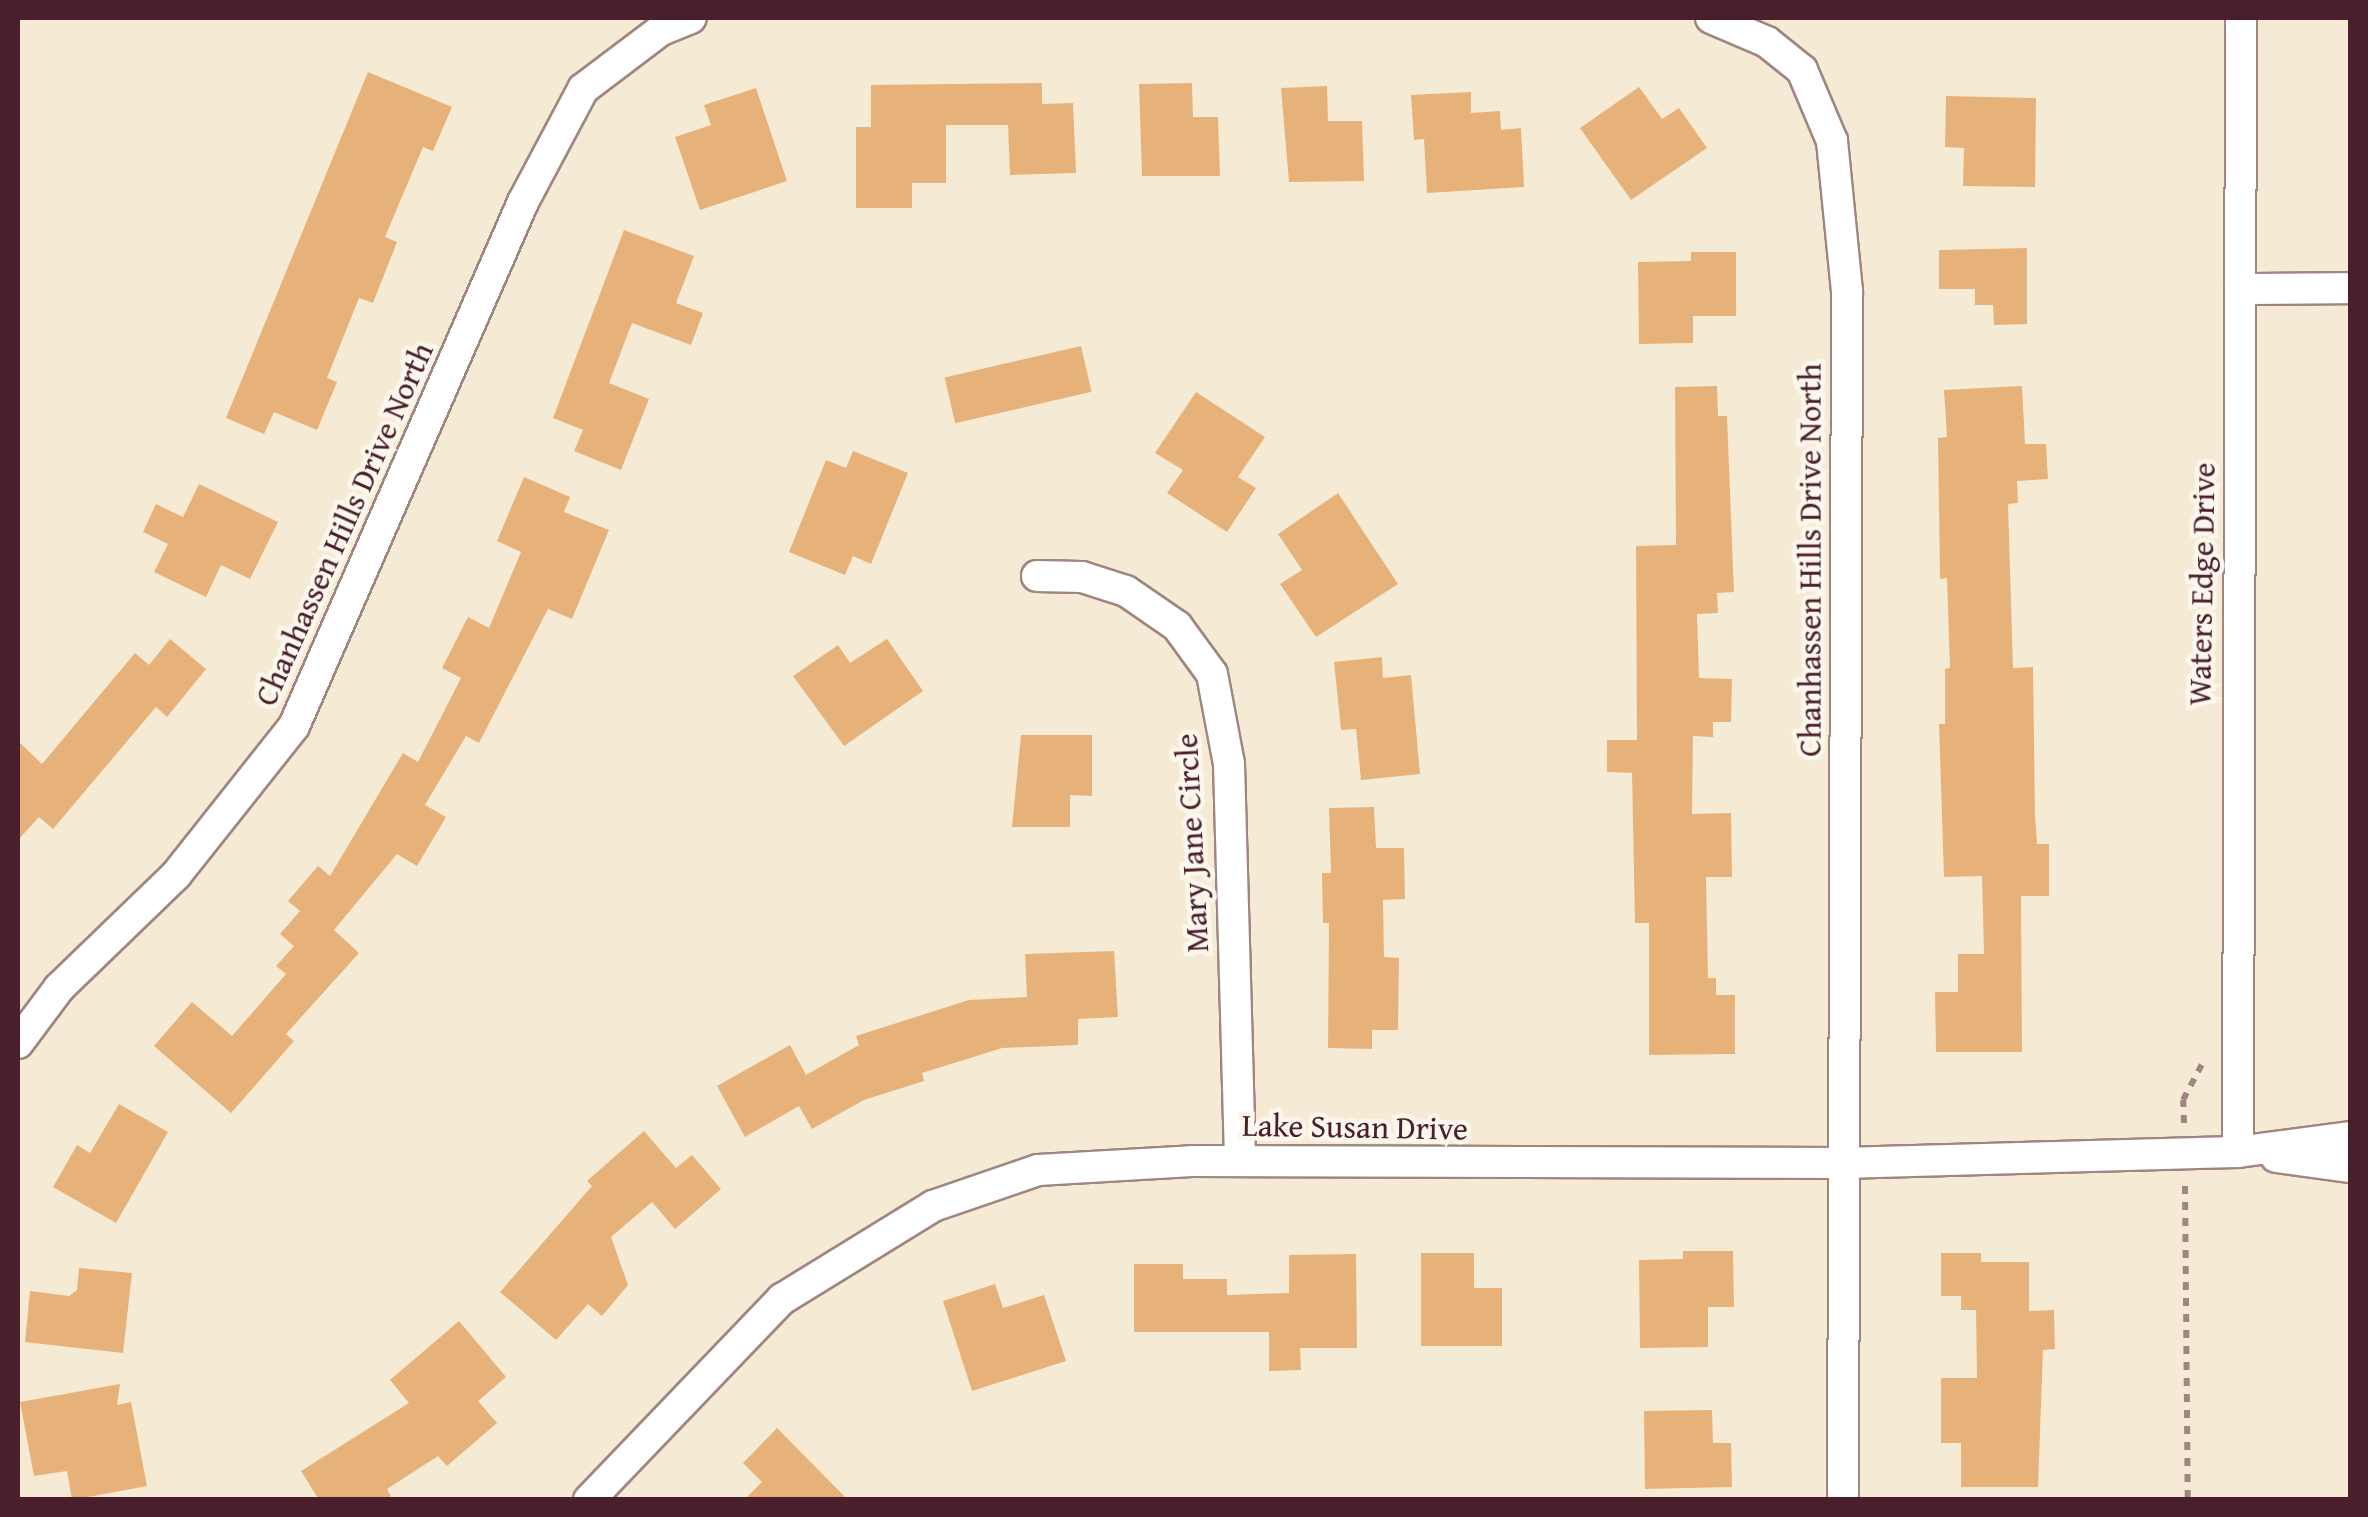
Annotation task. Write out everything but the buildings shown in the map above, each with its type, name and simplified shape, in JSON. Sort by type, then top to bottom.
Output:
[{"type":"street","name":"Chanhassen Hills Drive North","points":[[18,1043],[59,988],[176,875],[294,726],[523,202],[582,89],[661,30],[691,18]]},
{"type":"street","name":"Chanhassen Hills Drive North","points":[[1711,18],[1767,42],[1802,70],[1832,141],[1847,290],[1843,1500]]},
{"type":"street","name":"Waters Edge Drive","points":[[2238,1152],[2240,18]]},
{"type":"street","points":[[2240,288],[2350,288]]},
{"type":"street","name":"Mary Jane Circle","points":[[1037,576],[1082,577],[1126,592],[1177,626],[1212,674],[1229,764],[1240,1161]]},
{"type":"street","name":"Lake Susan Drive","points":[[590,1500],[782,1299],[933,1206],[1038,1170],[1240,1161],[1842,1163],[2238,1152],[2350,1137]]},
{"type":"street","name":"Lake Susan Drive","points":[[2238,1152],[2350,1167]]},
{"type":"path","points":[[2188,1500],[2183,1100],[2204,1062],[2204,1043]]}]
